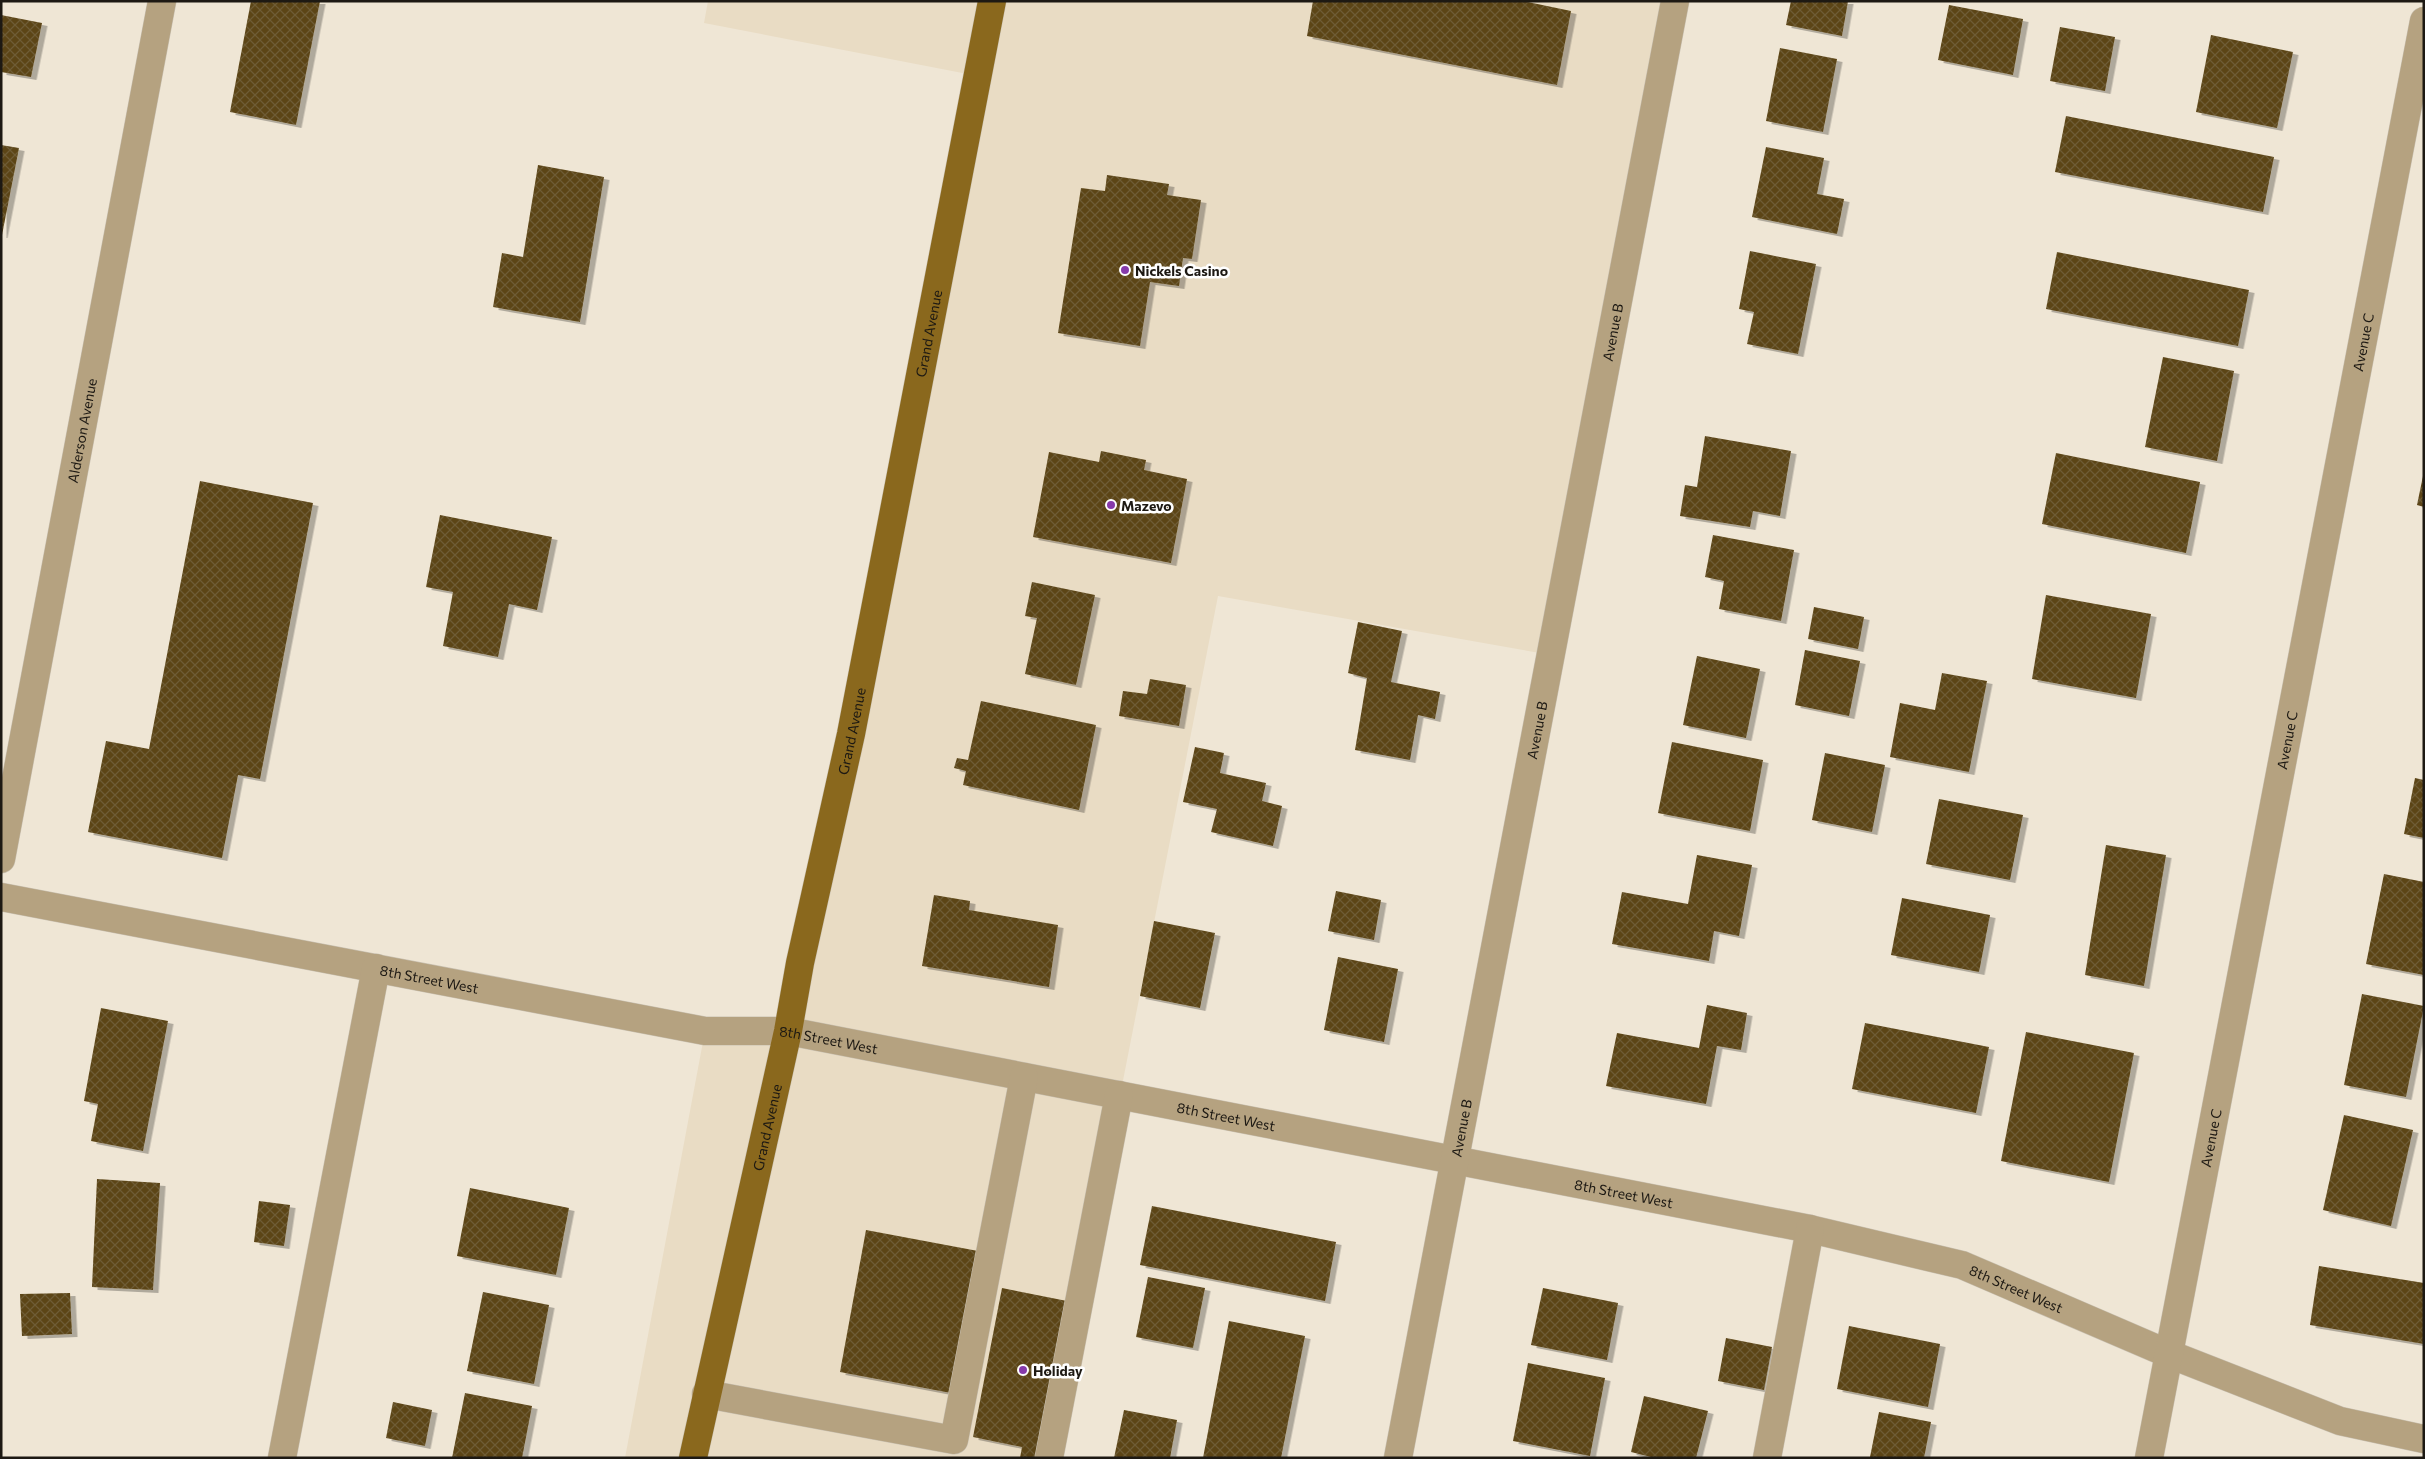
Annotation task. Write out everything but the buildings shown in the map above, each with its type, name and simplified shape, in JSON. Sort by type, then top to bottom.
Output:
[{"type":"main road","name":"Grand Avenue","points":[[693,1458],[788,1031],[800,963],[851,734],[992,1]]},
{"type":"street","name":"Alderson Avenue","points":[[1,859],[162,1]]},
{"type":"street","name":"Avenue B","points":[[1398,1458],[1675,1]]},
{"type":"street","name":"Avenue C","points":[[2149,1458],[2424,21]]},
{"type":"street","name":"8th Street West","points":[[1,897],[705,1030],[788,1031],[1810,1229],[1962,1265],[2169,1354],[2340,1421],[2424,1439]]},
{"type":"street","points":[[282,1458],[376,968]]},
{"type":"street","points":[[706,1394],[954,1440],[1024,1076]]},
{"type":"street","points":[[1049,1458],[1119,1095]]},
{"type":"street","points":[[1767,1458],[1810,1229]]},
{"type":"shaded area","points":[[708,1],[1675,1],[1551,655],[1218,596],[1049,1458],[625,1458],[705,1031],[788,1031],[978,76],[704,23]]},
{"type":"place","name":"Nickels Casino","points":[[1125,270]]},
{"type":"place","name":"Mazevo","points":[[1111,505]]},
{"type":"place","name":"Holiday","points":[[1023,1370]]}]
